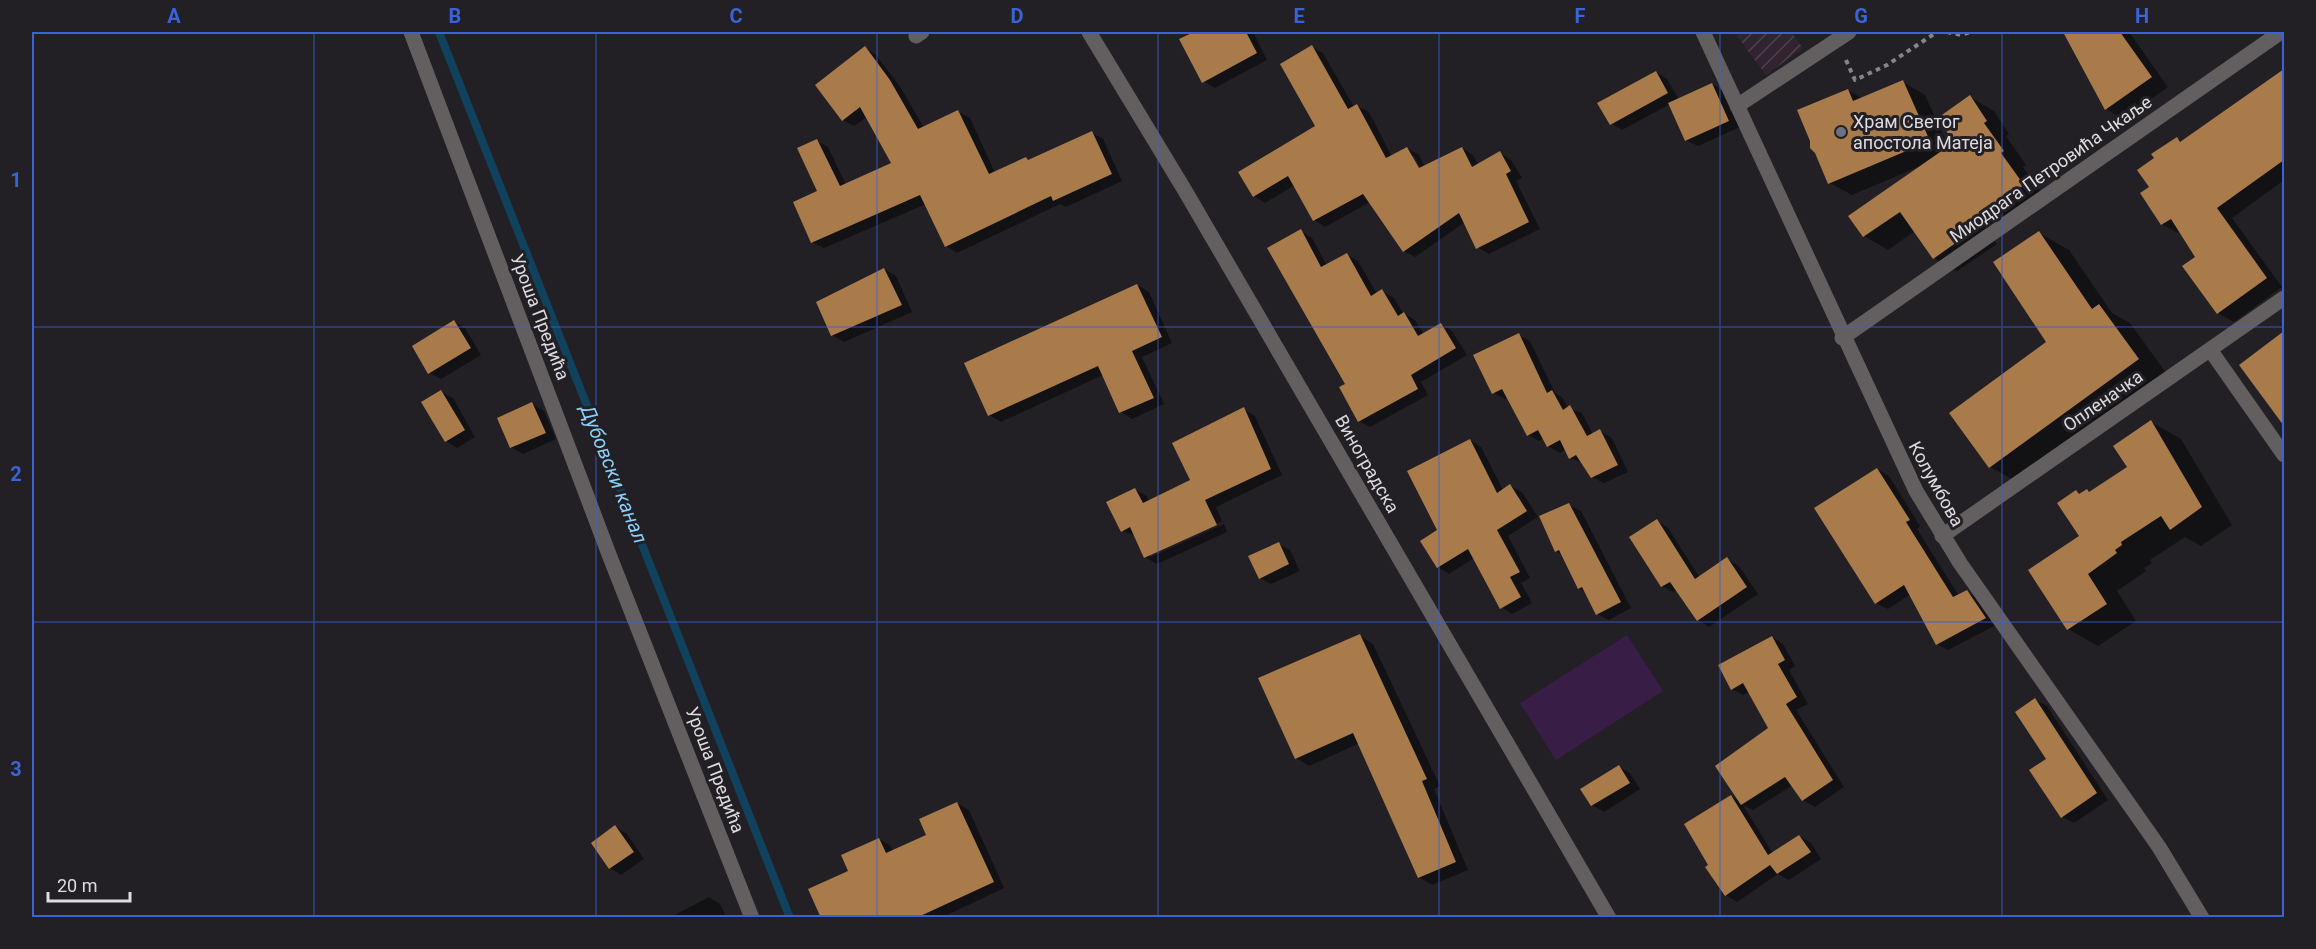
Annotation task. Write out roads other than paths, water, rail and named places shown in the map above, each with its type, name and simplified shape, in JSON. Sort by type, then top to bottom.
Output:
[{"type":"street","name":"Уроша Предића","points":[[411,32],[606,546],[752,918]]},
{"type":"street","name":"Виноградска","points":[[1089,32],[1184,189],[1609,918]]},
{"type":"street","name":"Колумбова","points":[[1703,32],[1842,338],[1910,480],[1942,536],[2159,847],[2202,918]]},
{"type":"street","name":"Миодрага Петровића Чкаље","points":[[1842,338],[2281,32]]},
{"type":"street","points":[[1737,106],[1843,36]]},
{"type":"street","name":"Опленачка","points":[[1942,536],[2211,351],[2284,298]]},
{"type":"street","points":[[2211,351],[2284,455]]},
{"type":"waterway","name":"Дубовски канал","points":[[439,32],[790,918]]},
{"type":"place","name":"Храм Светог апостола Матеја","points":[[1841,132]]}]
